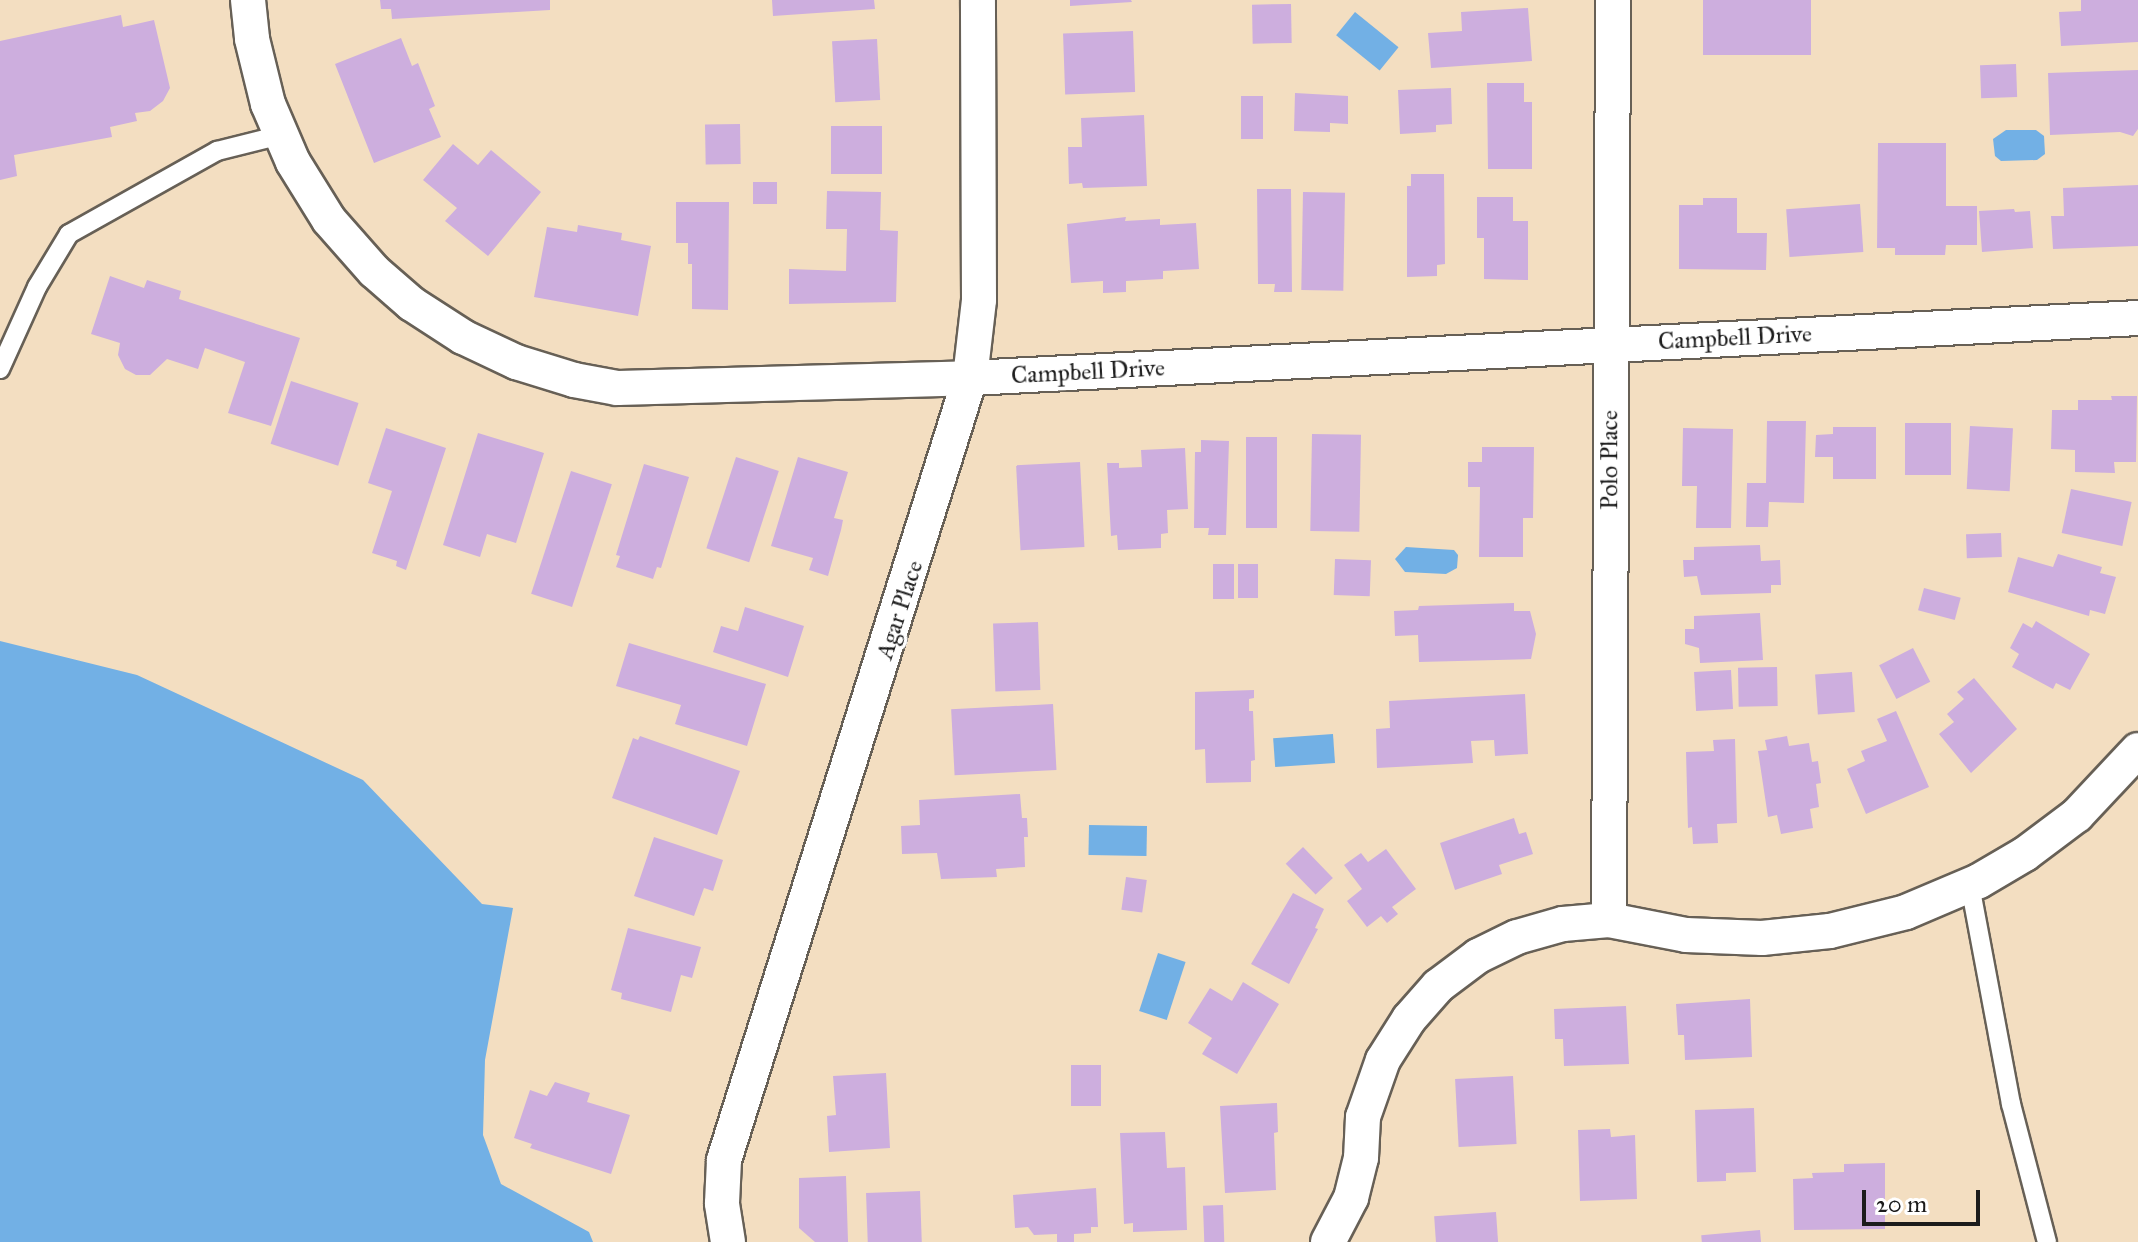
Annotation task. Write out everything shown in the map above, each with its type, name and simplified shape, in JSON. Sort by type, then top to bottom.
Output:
[{"type":"street","name":"Campbell Drive","points":[[248,0],[268,104],[293,162],[329,220],[374,271],[412,304],[463,337],[516,362],[574,380],[617,388],[970,378],[2138,318]]},
{"type":"street","name":"Agar Place","points":[[728,1242],[722,1203],[724,1160],[970,378],[979,300],[978,0]]},
{"type":"street","name":"Polo Place","points":[[1609,920],[1613,0]]},
{"type":"street","points":[[1328,1242],[1351,1198],[1361,1158],[1363,1117],[1383,1060],[1409,1019],[1438,986],[1478,956],[1517,937],[1552,927],[1609,920],[1686,935],[1762,938],[1830,931],[1906,912],[1970,885],[2025,854],[2077,815],[2138,750]]},
{"type":"lane","points":[[0,369],[37,287],[69,234],[217,151],[281,135]]},
{"type":"lane","points":[[1970,885],[2011,1104],[2047,1242]]},
{"type":"water","points":[[1355,12],[1399,47],[1380,71],[1336,35]]},
{"type":"water","points":[[2006,130],[2036,130],[2044,136],[2045,154],[2037,160],[2001,161],[1995,156],[1993,139]]},
{"type":"water","points":[[1406,547],[1454,550],[1458,555],[1457,568],[1446,574],[1405,572],[1395,559]]},
{"type":"water","points":[[0,641],[137,675],[363,780],[482,904],[513,908],[485,1060],[483,1135],[501,1184],[589,1232],[593,1242],[0,1242]]},
{"type":"water","points":[[1333,734],[1335,763],[1275,767],[1273,738]]},
{"type":"water","points":[[1089,825],[1147,826],[1146,856],[1088,855]]},
{"type":"water","points":[[1158,953],[1186,962],[1167,1020],[1139,1011]]},
{"type":"building","points":[[380,0],[550,0],[550,10],[392,19],[391,9],[381,9]]},
{"type":"building","points":[[772,0],[874,0],[875,9],[773,16]]},
{"type":"building","points":[[1070,0],[1131,0],[1132,2],[1070,6]]},
{"type":"building","points":[[1703,0],[1811,0],[1811,55],[1703,55]]},
{"type":"building","points":[[2081,0],[2138,0],[2138,42],[2061,46],[2059,12],[2081,11]]},
{"type":"building","points":[[1291,4],[1292,43],[1253,44],[1252,5]]},
{"type":"building","points":[[1528,8],[1532,61],[1431,68],[1428,33],[1462,31],[1461,12]]},
{"type":"building","points":[[121,15],[123,27],[154,20],[170,88],[163,101],[150,111],[135,113],[137,121],[110,127],[112,137],[14,155],[17,176],[0,180],[0,41]]},
{"type":"building","points":[[1133,31],[1135,92],[1065,94],[1063,33]]},
{"type":"building","points":[[401,38],[412,66],[418,63],[435,106],[429,109],[441,137],[374,163],[335,64]]},
{"type":"building","points":[[877,39],[880,100],[835,102],[832,41]]},
{"type":"building","points":[[2016,64],[2017,97],[1981,98],[1980,65]]},
{"type":"building","points":[[2138,70],[2138,129],[2133,136],[2120,132],[2050,135],[2048,73]]},
{"type":"building","points":[[1487,83],[1524,83],[1524,102],[1532,102],[1532,169],[1488,169]]},
{"type":"building","points":[[1451,88],[1452,124],[1436,125],[1436,132],[1400,134],[1398,90]]},
{"type":"building","points":[[1295,93],[1348,96],[1348,124],[1330,123],[1330,132],[1294,131]]},
{"type":"building","points":[[1241,96],[1263,96],[1263,139],[1241,139]]},
{"type":"building","points":[[1144,115],[1147,186],[1083,188],[1082,183],[1069,184],[1068,147],[1082,147],[1081,118]]},
{"type":"building","points":[[740,124],[741,164],[706,165],[705,125]]},
{"type":"building","points":[[831,126],[882,126],[882,174],[831,174]]},
{"type":"building","points":[[1878,143],[1946,143],[1946,206],[1977,206],[1977,245],[1946,245],[1945,255],[1895,255],[1895,248],[1877,248]]},
{"type":"building","points":[[453,144],[478,165],[491,150],[541,192],[488,256],[445,221],[457,208],[423,180]]},
{"type":"building","points":[[1411,174],[1444,174],[1445,264],[1437,265],[1437,276],[1407,277],[1407,186],[1411,186]]},
{"type":"building","points":[[753,182],[777,182],[777,204],[753,204]]},
{"type":"building","points":[[2138,185],[2138,246],[2053,249],[2051,216],[2064,216],[2063,188]]},
{"type":"building","points":[[1257,189],[1291,189],[1292,292],[1274,292],[1275,284],[1258,284]]},
{"type":"building","points":[[827,191],[881,192],[880,230],[898,231],[896,302],[789,304],[789,269],[846,271],[847,229],[826,229]]},
{"type":"building","points":[[1303,192],[1345,193],[1343,291],[1301,290]]},
{"type":"building","points":[[1477,197],[1513,197],[1513,221],[1528,221],[1528,280],[1484,279],[1484,238],[1477,238]]},
{"type":"building","points":[[1703,198],[1737,198],[1737,233],[1767,233],[1766,270],[1679,269],[1679,205],[1703,205]]},
{"type":"building","points":[[676,202],[729,202],[728,310],[692,309],[692,264],[688,264],[688,243],[676,243]]},
{"type":"building","points":[[1860,204],[1863,252],[1790,257],[1786,209]]},
{"type":"building","points":[[2014,209],[2015,212],[2030,211],[2033,248],[1982,252],[1979,211]]},
{"type":"building","points":[[1126,217],[1125,221],[1160,219],[1160,225],[1196,223],[1199,269],[1163,271],[1163,279],[1126,281],[1126,292],[1103,293],[1103,281],[1071,283],[1067,224]]},
{"type":"building","points":[[578,225],[622,233],[621,240],[651,246],[638,316],[534,297],[547,227],[577,232]]},
{"type":"building","points":[[110,276],[144,288],[147,280],[181,291],[179,299],[300,338],[271,426],[228,413],[245,362],[205,348],[198,369],[167,359],[150,375],[136,375],[125,369],[118,355],[120,343],[91,334]]},
{"type":"building","points":[[291,381],[359,403],[338,466],[271,444]]},
{"type":"building","points":[[2111,396],[2137,396],[2136,462],[2114,462],[2115,473],[2075,472],[2075,450],[2051,449],[2052,410],[2078,410],[2078,400],[2112,400]]},
{"type":"building","points":[[1767,421],[1806,421],[1804,503],[1769,502],[1768,527],[1746,527],[1747,483],[1766,483]]},
{"type":"building","points":[[1905,423],[1951,423],[1951,475],[1905,475]]},
{"type":"building","points":[[1970,426],[2013,428],[2010,491],[1967,489]]},
{"type":"building","points":[[1833,427],[1876,427],[1876,479],[1833,479],[1833,457],[1815,457],[1816,435],[1833,434]]},
{"type":"building","points":[[386,428],[446,448],[406,570],[396,566],[397,561],[372,553],[392,491],[368,483]]},
{"type":"building","points":[[1683,428],[1733,429],[1731,528],[1696,528],[1697,486],[1682,486]]},
{"type":"building","points":[[478,433],[544,453],[516,543],[487,534],[480,557],[443,545]]},
{"type":"building","points":[[1312,434],[1361,435],[1359,532],[1310,531]]},
{"type":"building","points":[[1246,437],[1277,437],[1277,528],[1246,528]]},
{"type":"building","points":[[1201,440],[1229,441],[1226,535],[1208,535],[1209,528],[1194,528],[1195,452],[1201,452]]},
{"type":"building","points":[[1482,447],[1534,447],[1533,518],[1523,518],[1523,557],[1479,557],[1480,487],[1468,487],[1468,462],[1482,462]]},
{"type":"building","points":[[1185,448],[1188,509],[1167,510],[1168,533],[1161,534],[1161,548],[1118,550],[1117,535],[1111,536],[1107,463],[1119,463],[1119,468],[1142,467],[1141,450]]},
{"type":"building","points":[[736,457],[779,471],[749,562],[706,548]]},
{"type":"building","points":[[798,457],[848,472],[834,518],[843,520],[828,576],[809,570],[813,558],[771,546]]},
{"type":"building","points":[[1080,462],[1084,547],[1021,550],[1016,465]]},
{"type":"building","points":[[644,464],[689,477],[661,568],[657,567],[653,579],[616,567],[620,556],[616,555]]},
{"type":"building","points":[[571,471],[612,484],[572,607],[531,594]]},
{"type":"building","points":[[2071,489],[2132,502],[2122,546],[2062,533]]},
{"type":"building","points":[[2001,533],[2002,557],[1967,558],[1966,534]]},
{"type":"building","points":[[1760,545],[1761,561],[1780,560],[1781,585],[1771,585],[1771,593],[1701,595],[1697,576],[1684,577],[1683,560],[1694,560],[1694,547]]},
{"type":"building","points":[[2058,554],[2102,567],[2100,573],[2116,577],[2105,614],[2090,610],[2089,616],[2008,592],[2018,557],[2053,567]]},
{"type":"building","points":[[1335,559],[1371,560],[1370,596],[1334,595]]},
{"type":"building","points":[[1213,564],[1234,564],[1234,599],[1213,599]]},
{"type":"building","points":[[1238,564],[1258,564],[1258,598],[1238,598]]},
{"type":"building","points":[[1924,588],[1961,598],[1955,620],[1918,610]]},
{"type":"building","points":[[1514,603],[1514,611],[1530,611],[1536,634],[1531,659],[1419,662],[1418,635],[1395,636],[1394,611],[1418,610],[1419,606]]},
{"type":"building","points":[[745,607],[804,626],[788,677],[713,652],[721,626],[738,631]]},
{"type":"building","points":[[1760,613],[1763,660],[1700,663],[1699,648],[1685,644],[1685,629],[1694,629],[1694,616]]},
{"type":"building","points":[[2036,621],[2090,654],[2070,690],[2056,683],[2053,689],[2012,667],[2019,654],[2010,648],[2023,623],[2032,628]]},
{"type":"building","points":[[1038,622],[1040,690],[995,692],[993,624]]},
{"type":"building","points":[[629,643],[766,684],[747,746],[675,724],[681,705],[616,686]]},
{"type":"building","points":[[1913,648],[1930,682],[1896,699],[1879,665]]},
{"type":"building","points":[[1777,667],[1778,706],[1739,707],[1738,668]]},
{"type":"building","points":[[1731,670],[1733,709],[1696,711],[1694,672]]},
{"type":"building","points":[[1852,672],[1855,712],[1818,714],[1815,675]]},
{"type":"building","points":[[1974,678],[2017,729],[1971,773],[1939,734],[1954,722],[1947,714],[1964,699],[1957,692]]},
{"type":"building","points":[[1254,690],[1254,698],[1249,699],[1249,711],[1253,711],[1255,760],[1251,761],[1251,782],[1206,783],[1205,749],[1195,750],[1195,692]]},
{"type":"building","points":[[1525,694],[1528,754],[1495,756],[1494,740],[1471,741],[1473,763],[1377,768],[1376,729],[1390,728],[1389,701]]},
{"type":"building","points":[[1053,704],[1056,770],[955,775],[951,709]]},
{"type":"building","points":[[1896,711],[1929,787],[1866,814],[1847,769],[1865,761],[1861,751],[1887,741],[1877,719]]},
{"type":"building","points":[[640,736],[740,771],[717,835],[612,798],[633,738],[638,740]]},
{"type":"building","points":[[1787,736],[1789,746],[1809,743],[1812,762],[1818,761],[1821,783],[1816,784],[1819,807],[1810,809],[1813,828],[1781,834],[1777,815],[1768,817],[1758,751],[1767,750],[1765,740]]},
{"type":"building","points":[[1735,739],[1737,823],[1717,824],[1718,843],[1693,844],[1692,827],[1688,828],[1686,752],[1714,751],[1713,740]]},
{"type":"building","points":[[1020,794],[1022,818],[1027,818],[1025,867],[996,869],[997,877],[941,879],[937,853],[902,854],[901,826],[920,825],[919,800]]},
{"type":"building","points":[[1514,818],[1519,834],[1526,832],[1533,854],[1499,865],[1502,874],[1455,890],[1440,843]]},
{"type":"building","points":[[654,837],[723,860],[713,891],[704,888],[694,916],[634,896]]},
{"type":"building","points":[[1303,847],[1333,878],[1316,895],[1286,864]]},
{"type":"building","points":[[1386,849],[1416,889],[1392,907],[1398,914],[1387,923],[1381,916],[1367,927],[1347,901],[1362,889],[1344,865],[1361,853],[1368,862]]},
{"type":"building","points":[[1126,877],[1147,880],[1142,913],[1121,910]]},
{"type":"building","points":[[1293,893],[1324,909],[1315,928],[1318,929],[1289,984],[1251,964]]},
{"type":"building","points":[[628,928],[701,947],[692,978],[681,975],[671,1012],[621,999],[622,993],[611,990]]},
{"type":"building","points":[[1243,982],[1279,1004],[1237,1074],[1202,1054],[1212,1038],[1188,1023],[1210,988],[1232,1001]]},
{"type":"building","points":[[1750,999],[1752,1057],[1685,1060],[1684,1035],[1678,1035],[1676,1004]]},
{"type":"building","points":[[1626,1006],[1629,1064],[1564,1066],[1563,1039],[1555,1039],[1554,1009]]},
{"type":"building","points":[[1071,1065],[1101,1065],[1101,1106],[1071,1106]]},
{"type":"building","points":[[886,1073],[890,1148],[829,1152],[827,1116],[836,1115],[833,1076]]},
{"type":"building","points":[[1513,1076],[1517,1144],[1459,1147],[1455,1079]]},
{"type":"building","points":[[555,1082],[590,1093],[587,1102],[630,1115],[611,1174],[530,1148],[532,1144],[514,1138],[530,1090],[547,1096]]},
{"type":"building","points":[[1277,1103],[1278,1132],[1274,1133],[1276,1190],[1225,1193],[1220,1106]]},
{"type":"building","points":[[1754,1108],[1756,1172],[1726,1173],[1726,1181],[1697,1182],[1695,1110]]},
{"type":"building","points":[[1610,1129],[1611,1137],[1635,1135],[1637,1199],[1580,1201],[1578,1130]]},
{"type":"building","points":[[1165,1132],[1167,1168],[1185,1167],[1187,1230],[1133,1232],[1133,1223],[1124,1224],[1120,1133]]},
{"type":"building","points":[[1885,1163],[1885,1229],[1794,1230],[1793,1179],[1813,1178],[1812,1173],[1844,1172],[1844,1164]]},
{"type":"building","points":[[846,1176],[848,1242],[815,1242],[799,1228],[799,1178]]},
{"type":"building","points":[[1096,1188],[1098,1227],[1091,1227],[1091,1233],[1074,1234],[1074,1242],[1057,1242],[1057,1234],[1034,1235],[1028,1227],[1015,1228],[1013,1195]]},
{"type":"building","points":[[920,1191],[922,1242],[868,1242],[866,1193]]},
{"type":"building","points":[[1223,1205],[1224,1242],[1204,1242],[1203,1206]]},
{"type":"building","points":[[1496,1212],[1498,1242],[1436,1242],[1434,1216]]},
{"type":"building","points":[[1760,1230],[1761,1242],[1702,1242],[1701,1235]]}]
